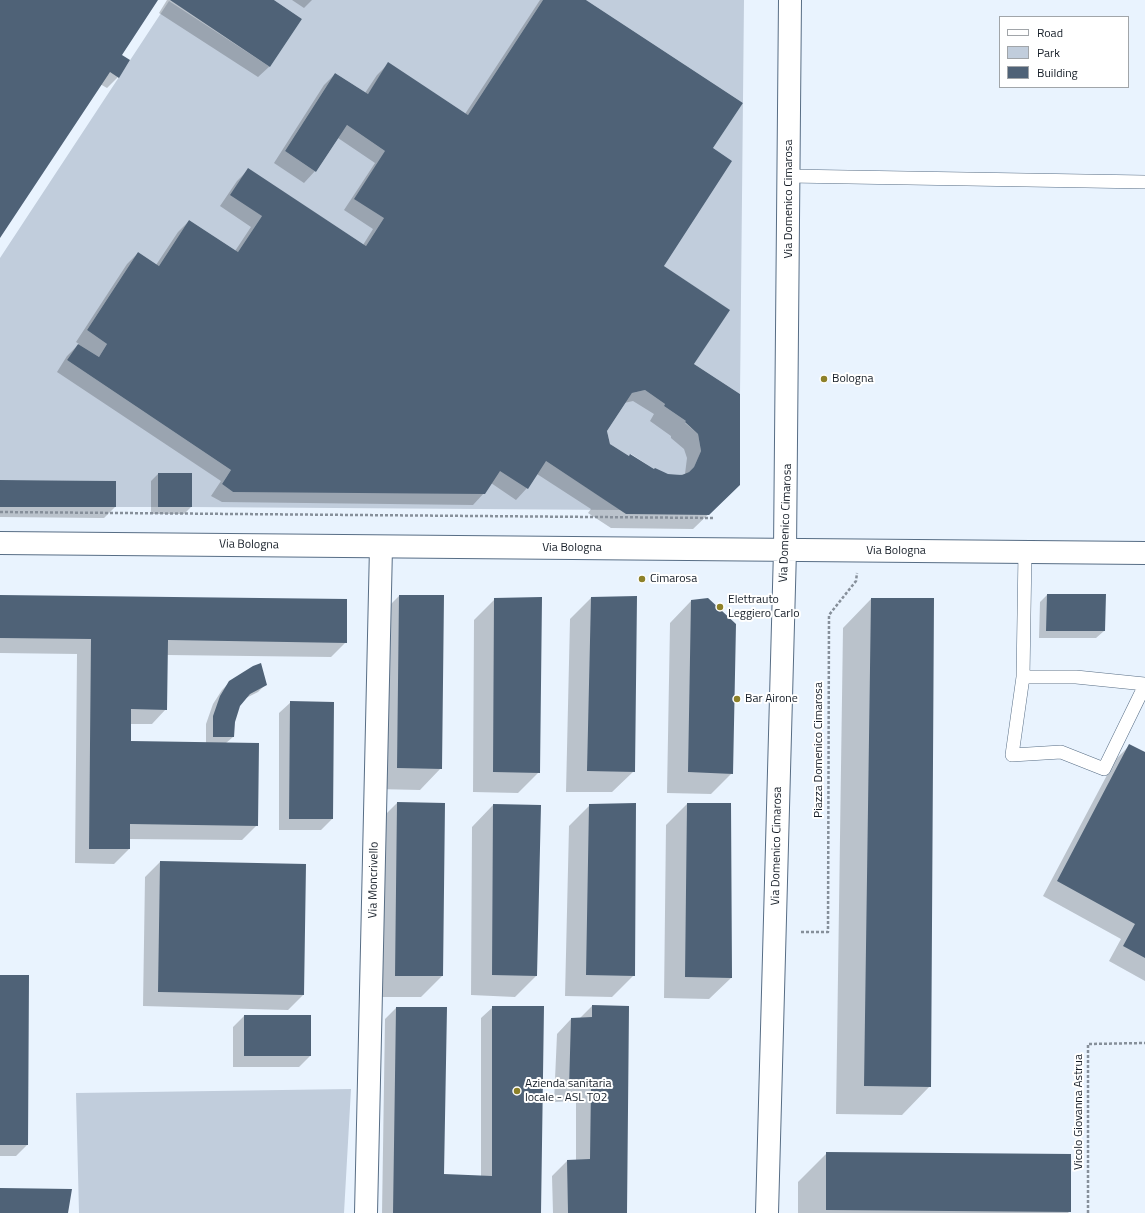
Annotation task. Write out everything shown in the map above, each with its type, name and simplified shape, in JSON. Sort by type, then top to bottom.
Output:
[{"type":"street","name":"Via Domenico Cimarosa","points":[[767,1213],[785,550],[790,0]]},
{"type":"street","name":"Via Bologna","points":[[0,543],[1145,553]]},
{"type":"street","name":"Via Moncrivello","points":[[366,1213],[381,547]]},
{"type":"lane","points":[[789,176],[1145,182]]},
{"type":"lane","points":[[1023,678],[1076,677],[1145,684],[1104,769],[1061,752],[1012,755],[1023,678],[1025,552]]},
{"type":"path","points":[[0,512],[713,518]]},
{"type":"path","name":"Piazza Domenico Cimarosa","points":[[801,932],[828,932],[829,615],[856,582],[859,551]]},
{"type":"path","name":"Vicolo Giovanna Astrua","points":[[1088,1213],[1088,1044],[1145,1043]]},
{"type":"green space","points":[[274,0],[543,0],[468,115],[388,63],[368,94],[335,73],[285,151],[316,172],[347,125],[385,151],[384,218],[366,246],[248,169],[262,216],[238,252],[189,220],[159,266],[138,252],[87,330],[107,344],[99,357],[78,344],[67,360],[231,470],[222,484],[233,492],[500,471],[546,461],[621,510],[192,507],[192,473],[158,473],[158,507],[116,507],[115,481],[0,480],[0,258],[169,1],[270,67],[302,19]]},
{"type":"green space","points":[[586,0],[744,0],[743,103]]},
{"type":"green space","points":[[743,103],[740,394],[694,364],[729,310],[664,266],[713,148]]},
{"type":"green space","points":[[645,390],[665,404],[664,406],[686,421],[685,423],[698,434],[701,451],[694,467],[689,472],[682,475],[667,474],[654,469],[631,454],[629,456],[610,444],[607,431],[632,393]]},
{"type":"green space","points":[[351,1089],[344,1213],[79,1213],[76,1093]]},
{"type":"building","points":[[0,0],[158,0],[122,55],[130,60],[119,78],[110,72],[0,238]]},
{"type":"building","points":[[170,0],[274,0],[302,19],[270,67]]},
{"type":"building","points":[[543,0],[586,0],[743,103],[713,148],[732,161],[664,266],[730,310],[694,364],[740,394],[740,485],[709,515],[626,514],[546,461],[528,489],[500,471],[485,494],[233,492],[222,484],[231,470],[67,360],[78,344],[99,357],[107,344],[87,330],[138,252],[159,266],[189,220],[238,252],[262,216],[230,195],[248,168],[366,246],[384,218],[354,199],[385,151],[347,125],[316,172],[285,151],[335,73],[368,94],[388,62],[468,115]],"holes":[[[645,390],[665,404],[664,406],[686,421],[685,422],[698,434],[701,451],[694,467],[689,472],[682,475],[668,474],[655,468],[654,469],[610,444],[607,431],[632,393]]]},
{"type":"building","points":[[158,473],[192,473],[192,507],[158,507]]},
{"type":"building","points":[[0,480],[116,481],[116,507],[0,507]]},
{"type":"building","points":[[1047,594],[1106,594],[1105,631],[1046,631]]},
{"type":"building","points":[[0,595],[347,599],[347,643],[168,640],[167,710],[131,709],[131,741],[259,743],[258,826],[130,824],[130,849],[89,849],[91,639],[0,638]]},
{"type":"building","points":[[399,595],[444,595],[442,769],[397,768]]},
{"type":"building","points":[[637,596],[635,772],[587,771],[591,597]]},
{"type":"building","points":[[542,597],[540,773],[493,772],[494,598]]},
{"type":"building","points":[[708,598],[736,624],[733,774],[688,772],[691,600]]},
{"type":"building","points":[[871,598],[934,598],[931,1087],[864,1086]]},
{"type":"building","points":[[261,663],[267,685],[250,694],[240,706],[235,722],[234,737],[213,737],[213,716],[220,696],[229,681],[253,666]]},
{"type":"building","points":[[290,701],[334,702],[333,819],[289,819]]},
{"type":"building","points":[[1129,744],[1145,752],[1145,958],[1123,946],[1135,924],[1057,881]]},
{"type":"building","points":[[397,802],[445,803],[443,976],[395,976]]},
{"type":"building","points":[[636,803],[635,976],[586,975],[589,804]]},
{"type":"building","points":[[687,803],[731,803],[732,978],[685,977]]},
{"type":"building","points":[[493,804],[541,805],[537,976],[492,975]]},
{"type":"building","points":[[160,861],[306,864],[304,995],[158,992]]},
{"type":"building","points":[[0,975],[29,975],[28,1145],[0,1145]]},
{"type":"building","points":[[592,1005],[629,1006],[627,1213],[568,1213],[567,1160],[590,1159],[591,1087],[569,1088],[571,1018],[592,1017]]},
{"type":"building","name":"Azienda sanitaria locale - ASL TO2","points":[[492,1006],[544,1006],[541,1213],[393,1213],[396,1007],[447,1007],[444,1174],[492,1176]]},
{"type":"building","points":[[244,1015],[311,1015],[311,1056],[244,1056]]},
{"type":"building","points":[[826,1152],[1071,1154],[1071,1212],[826,1210]]},
{"type":"building","points":[[0,1188],[72,1189],[68,1213],[0,1213]]},
{"type":"place","name":"Bologna","points":[[824,379]]},
{"type":"place","name":"Cimarosa","points":[[642,579]]},
{"type":"place","name":"Elettrauto Leggiero Carlo","points":[[720,607]]},
{"type":"place","name":"Bar Airone","points":[[737,699]]},
{"type":"place","name":"Azienda sanitaria locale - ASL TO2","points":[[517,1091]]}]
